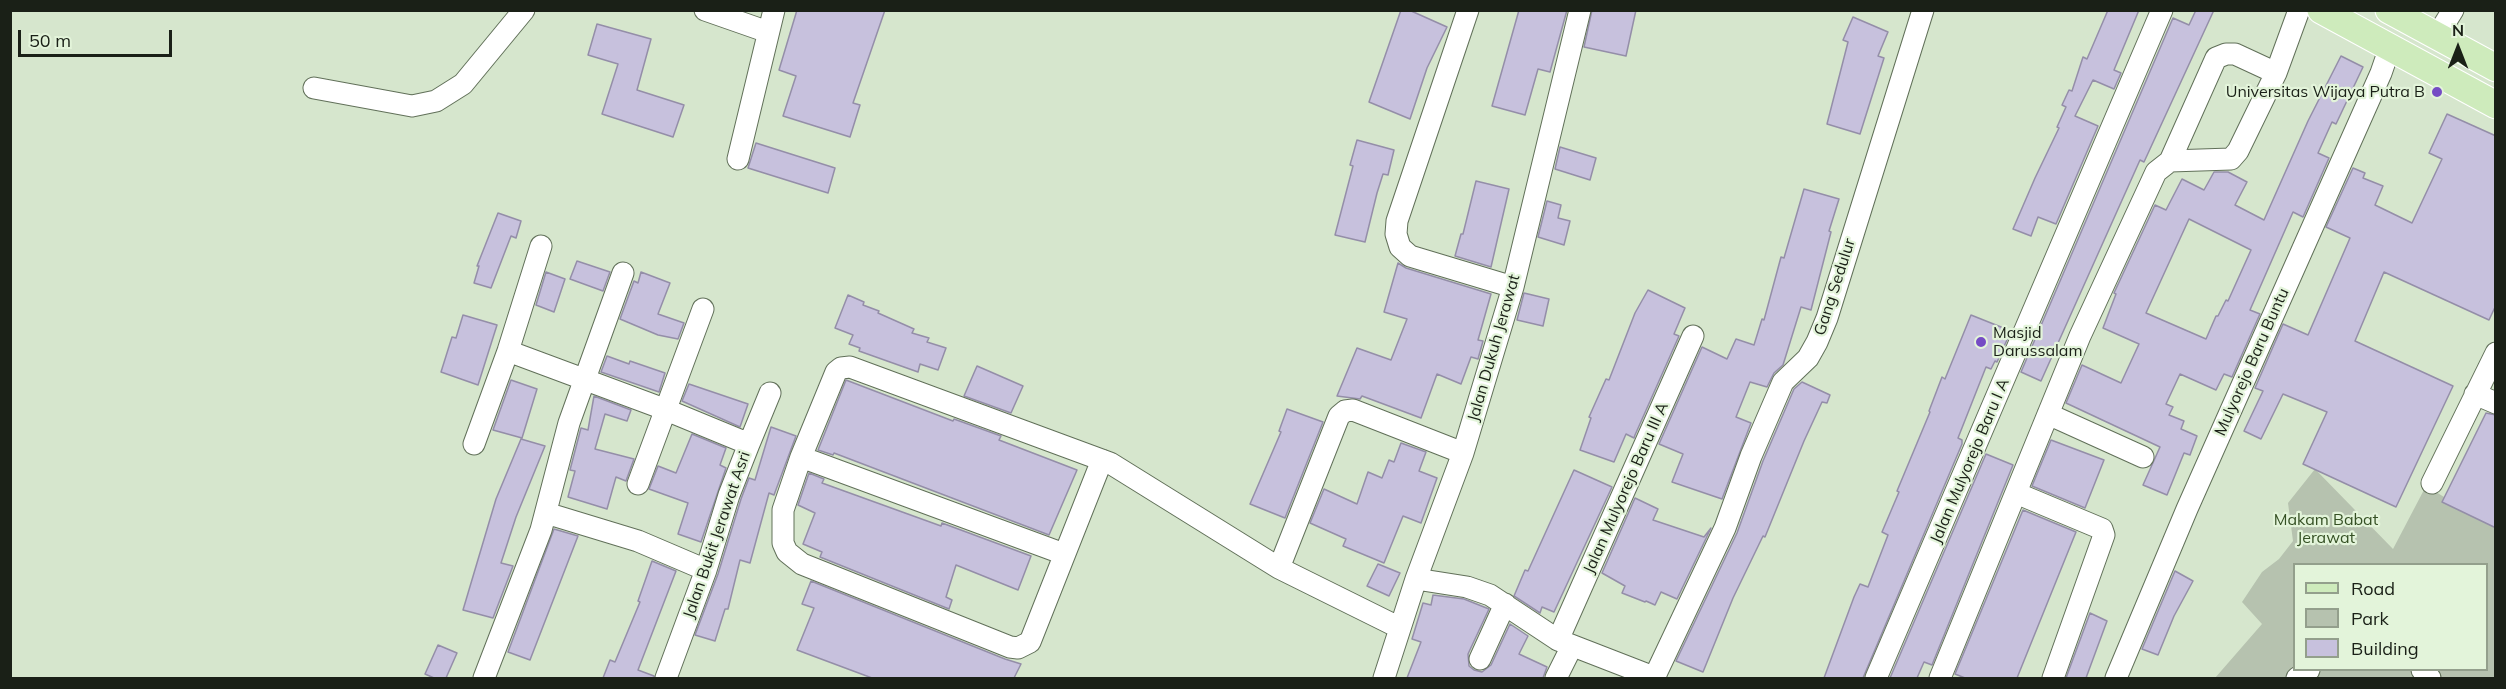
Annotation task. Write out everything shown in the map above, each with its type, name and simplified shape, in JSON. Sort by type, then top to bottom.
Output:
[{"type":"main road","points":[[2321,10],[2386,59],[2496,105]]},
{"type":"main road","points":[[2389,10],[2496,68]]},
{"type":"street","points":[[314,88],[412,106],[436,101],[463,84],[524,10]]},
{"type":"street","points":[[705,10],[768,32]]},
{"type":"street","points":[[738,159],[774,10]]},
{"type":"street","points":[[1468,10],[1397,221],[1396,234],[1400,247],[1410,256],[1513,286]]},
{"type":"street","name":"Jalan Dukuh Jerawat","points":[[1384,678],[1416,579],[1463,453],[1513,286],[1580,10]]},
{"type":"street","name":"Gang Sedulur","points":[[1655,678],[1725,528],[1751,456],[1783,382],[1813,351],[1827,318],[1923,10]]},
{"type":"street","name":"Jalan Mulyorejo Baru I A","points":[[1876,678],[2162,10]]},
{"type":"street","points":[[2170,161],[2231,159],[2238,151],[2276,73],[2299,10]]},
{"type":"street","points":[[2437,36],[2453,10]]},
{"type":"street","points":[[1940,678],[2080,336],[2156,172],[2170,161],[2216,58],[2226,54],[2235,54],[2276,73]]},
{"type":"street","name":"Mulyorejo Baru Buntu","points":[[2116,678],[2192,498],[2386,59]]},
{"type":"street","points":[[474,444],[508,351],[541,246]]},
{"type":"street","points":[[487,678],[546,513],[569,423],[623,273]]},
{"type":"street","points":[[638,484],[703,309]]},
{"type":"street","name":"Jalan Mulyorejo Baru III A","points":[[1556,678],[1565,643],[1693,336]]},
{"type":"street","name":"Jalan Bukit Jerawat Asri","points":[[508,351],[664,409],[749,444],[729,495],[706,570],[666,678]]},
{"type":"street","points":[[2432,483],[2496,353]]},
{"type":"street","points":[[1102,460],[1030,642],[1018,648],[802,564],[787,552],[783,543],[782,517],[801,457],[836,372],[841,368],[850,367],[1102,460],[1279,568],[1400,628]]},
{"type":"street","points":[[749,444],[770,393]]},
{"type":"street","points":[[2475,394],[2496,403]]},
{"type":"street","points":[[1279,568],[1339,416],[1345,411],[1353,410],[1463,453]]},
{"type":"street","points":[[2048,414],[2143,457]]},
{"type":"street","points":[[801,457],[1064,554]]},
{"type":"street","points":[[2016,492],[2102,529],[2104,535],[2053,678]]},
{"type":"street","points":[[546,513],[638,541],[706,570]]},
{"type":"street","points":[[1416,579],[1467,587],[1505,604],[1565,643],[1655,678]]},
{"type":"street","points":[[1480,659],[1505,604]]},
{"type":"green space","name":"Makam Babat Jerawat","points":[[2315,469],[2393,549],[2426,486],[2495,528],[2495,678],[2215,678],[2262,624],[2242,602],[2262,572],[2279,559],[2293,541],[2288,503]]},
{"type":"building","points":[[797,10],[885,10],[853,103],[860,105],[850,137],[783,116],[796,76],[779,70]]},
{"type":"building","points":[[1401,10],[1409,10],[1447,27],[1427,68],[1410,119],[1369,102]]},
{"type":"building","points":[[1519,10],[1567,10],[1550,72],[1538,69],[1525,115],[1492,106]]},
{"type":"building","points":[[1592,10],[1636,10],[1626,56],[1584,47]]},
{"type":"building","points":[[2108,10],[2139,10],[2114,70],[2121,73],[2114,89],[2093,80],[2075,116],[2098,126],[2056,224],[2038,217],[2031,236],[2013,229],[2059,128],[2057,127],[2066,107],[2062,105],[2069,90],[2072,91],[2083,57],[2087,59]]},
{"type":"building","points":[[2196,10],[2214,10],[2144,162],[2140,160],[2041,381],[2021,372],[2173,18],[2189,25]]},
{"type":"building","points":[[1853,17],[1888,32],[1878,56],[1884,58],[1860,134],[1827,124],[1848,42],[1843,40]]},
{"type":"building","points":[[597,24],[651,39],[637,90],[684,105],[673,137],[602,114],[618,64],[588,55]]},
{"type":"building","points":[[2341,56],[2363,67],[2336,124],[2332,122],[2318,153],[2329,158],[2303,217],[2293,212],[2250,310],[2260,314],[2232,377],[2224,374],[2216,390],[2180,374],[2166,404],[2173,407],[2169,415],[2184,421],[2181,429],[2197,436],[2190,455],[2184,453],[2167,495],[2143,485],[2160,447],[2066,403],[2082,365],[2121,383],[2139,344],[2103,328],[2116,294],[2114,293],[2155,205],[2166,210],[2182,179],[2204,190],[2214,172],[2228,172],[2247,182],[2235,205],[2264,220],[2308,121]],"holes":[[[2189,219],[2251,250],[2228,301],[2226,300],[2216,316],[2206,339],[2146,313]]]},
{"type":"building","points":[[2447,114],[2496,136],[2496,305],[2489,320],[2384,272],[2355,341],[2453,386],[2396,507],[2303,464],[2327,412],[2283,394],[2261,439],[2244,431],[2263,391],[2255,388],[2283,324],[2308,335],[2350,238],[2326,227],[2353,168],[2365,173],[2363,178],[2383,186],[2375,205],[2412,223],[2442,159],[2429,153]]},
{"type":"building","points":[[1357,140],[1394,150],[1388,175],[1383,174],[1377,193],[1365,242],[1335,235],[1353,166],[1350,165]]},
{"type":"building","points":[[756,143],[835,168],[828,193],[748,168]]},
{"type":"building","points":[[1560,147],[1596,158],[1590,180],[1555,169]]},
{"type":"building","points":[[1476,181],[1509,189],[1491,267],[1455,256]]},
{"type":"building","points":[[1804,189],[1839,199],[1829,231],[1831,232],[1811,310],[1801,307],[1783,365],[1774,373],[1767,387],[1750,382],[1736,417],[1751,423],[1722,499],[1672,482],[1683,454],[1659,444],[1702,347],[1727,359],[1736,339],[1754,345],[1762,319],[1764,320],[1781,257],[1784,258]]},
{"type":"building","points":[[1547,201],[1561,205],[1558,218],[1570,221],[1564,245],[1538,237]]},
{"type":"building","points":[[498,213],[521,221],[516,238],[511,236],[491,288],[474,283],[479,266],[477,266]]},
{"type":"building","points":[[577,261],[610,272],[603,291],[570,279]]},
{"type":"building","points":[[1398,263],[1406,268],[1491,294],[1478,340],[1483,341],[1478,359],[1471,357],[1461,384],[1437,374],[1421,418],[1362,396],[1360,399],[1337,396],[1357,348],[1391,360],[1407,319],[1384,312]]},
{"type":"building","points":[[546,272],[565,279],[554,312],[536,305]]},
{"type":"building","points":[[641,272],[670,283],[658,314],[684,323],[678,339],[658,335],[620,319],[634,281],[638,283]]},
{"type":"building","points":[[1648,290],[1685,308],[1674,334],[1679,336],[1634,438],[1626,434],[1614,462],[1580,450],[1591,418],[1589,417],[1606,379],[1609,380],[1635,313]]},
{"type":"building","points":[[1524,293],[1549,299],[1543,326],[1517,320]]},
{"type":"building","points":[[848,295],[864,302],[863,305],[879,311],[878,313],[914,329],[912,333],[929,338],[927,342],[946,348],[938,370],[920,364],[918,372],[859,351],[860,348],[849,344],[853,335],[835,328]]},
{"type":"building","points":[[463,315],[497,325],[478,385],[441,372],[452,337],[456,338]]},
{"type":"building","points":[[1971,315],[2011,331],[1997,362],[1995,361],[1991,369],[1986,367],[1958,438],[1962,440],[1962,444],[1863,678],[1824,678],[1860,584],[1868,587],[1888,535],[1882,532],[1899,492],[1897,491],[1942,377],[1945,379]]},
{"type":"building","points":[[607,356],[665,373],[659,392],[601,372]]},
{"type":"building","points":[[977,366],[1023,386],[1011,413],[964,396]]},
{"type":"building","points":[[511,380],[537,389],[522,438],[493,430]]},
{"type":"building","points":[[846,380],[953,421],[954,419],[1001,436],[999,440],[1077,470],[1049,535],[834,453],[833,455],[818,450]]},
{"type":"building","points":[[1802,382],[1830,395],[1827,403],[1822,402],[1804,441],[1765,537],[1763,536],[1733,598],[1703,672],[1676,661],[1737,533],[1763,461],[1794,389]]},
{"type":"building","points":[[689,384],[748,404],[740,427],[682,401]]},
{"type":"building","points":[[594,396],[631,410],[627,421],[605,414],[595,449],[634,459],[626,481],[616,477],[607,509],[568,497],[575,471],[570,470],[581,428],[588,430]]},
{"type":"building","points":[[1287,409],[1323,422],[1285,518],[1250,504],[1281,432],[1279,431]]},
{"type":"building","points":[[2486,413],[2496,415],[2496,528],[2442,502]]},
{"type":"building","points":[[771,427],[796,436],[774,495],[769,493],[750,563],[740,560],[728,609],[725,609],[715,641],[695,635],[718,574],[741,499],[749,478],[755,480]]},
{"type":"building","points":[[692,434],[726,448],[720,465],[726,468],[701,542],[678,534],[688,503],[649,489],[658,466],[676,473]]},
{"type":"building","points":[[521,439],[545,446],[516,517],[501,563],[513,566],[493,618],[463,610],[496,499]]},
{"type":"building","points":[[2051,440],[2104,460],[2085,508],[2032,486]]},
{"type":"building","points":[[1401,443],[1426,452],[1419,471],[1437,478],[1421,523],[1403,516],[1384,563],[1343,546],[1346,539],[1310,523],[1324,489],[1357,504],[1368,472],[1382,478],[1389,460],[1394,462]]},
{"type":"building","points":[[1986,454],[2013,465],[1932,665],[1924,662],[1917,678],[1890,678]]},
{"type":"building","points":[[1574,470],[1612,487],[1554,612],[1542,607],[1540,613],[1514,596],[1525,570],[1528,571]]},
{"type":"building","points":[[809,473],[824,479],[822,483],[941,526],[942,523],[1031,556],[1018,590],[956,565],[946,597],[952,600],[949,609],[820,557],[822,552],[803,544],[815,513],[798,505]]},
{"type":"building","points":[[1635,498],[1658,509],[1653,520],[1704,537],[1711,528],[1677,599],[1661,592],[1655,605],[1645,602],[1622,593],[1625,586],[1602,573]]},
{"type":"building","points":[[2023,510],[2076,532],[2017,678],[1965,678],[1955,674]]},
{"type":"building","points":[[554,529],[578,536],[530,660],[508,652]]},
{"type":"building","points":[[652,561],[676,571],[638,670],[654,678],[603,678],[610,660],[615,662],[640,602],[638,601]]},
{"type":"building","points":[[1378,564],[1400,573],[1389,596],[1367,586]]},
{"type":"building","points":[[2175,571],[2193,581],[2174,616],[2158,655],[2142,649]]},
{"type":"building","points":[[811,581],[1021,664],[1014,678],[872,678],[797,650],[814,608],[802,604]]},
{"type":"building","points":[[1433,595],[1464,599],[1489,609],[1468,654],[1469,666],[1474,670],[1482,672],[1491,665],[1510,624],[1528,636],[1519,654],[1547,667],[1543,678],[1407,678],[1421,642],[1412,639],[1423,603],[1431,605]]},
{"type":"building","points":[[2090,613],[2107,621],[2086,678],[2066,678]]},
{"type":"building","points":[[438,645],[457,653],[446,678],[434,678],[425,674]]},
{"type":"place","name":"Universitas Wijaya Putra B","points":[[2437,92]]},
{"type":"place","name":"Masjid Darussalam","points":[[1981,342]]}]
